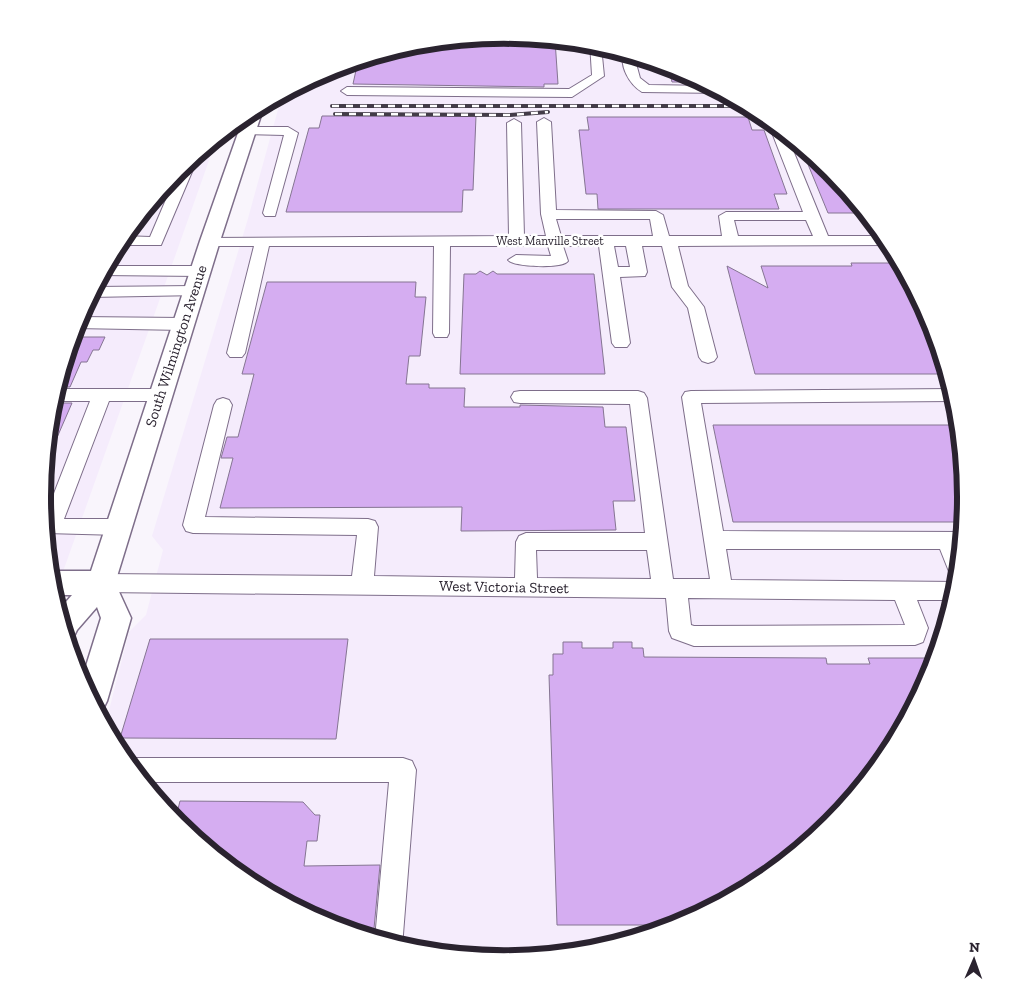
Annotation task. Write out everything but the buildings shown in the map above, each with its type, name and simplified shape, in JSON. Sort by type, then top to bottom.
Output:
[{"type":"main road","name":"South Wilmington Avenue","points":[[68,620],[101,583],[246,124]]},
{"type":"main road","name":"West Victoria Street","points":[[59,583],[101,583]]},
{"type":"main road","points":[[94,690],[116,618],[101,583]]},
{"type":"street","points":[[347,91],[572,93],[598,76],[596,53]]},
{"type":"street","points":[[629,61],[631,74],[641,87],[646,89],[702,90]]},
{"type":"street","points":[[252,120],[290,133],[270,213]]},
{"type":"street","points":[[516,260],[560,261],[548,214],[544,122]]},
{"type":"street","points":[[514,123],[517,241]]},
{"type":"street","points":[[781,138],[822,241]]},
{"type":"street","points":[[131,240],[156,242],[182,179]]},
{"type":"street","points":[[548,214],[656,215],[680,287],[696,307],[708,357]]},
{"type":"street","points":[[731,241],[726,216],[812,216]]},
{"type":"street","name":"West Manville Street","points":[[210,241],[879,241]]},
{"type":"street","points":[[236,353],[261,256],[262,241]]},
{"type":"street","points":[[441,332],[444,257],[442,241]]},
{"type":"street","points":[[606,241],[621,343]]},
{"type":"street","points":[[611,272],[639,272],[633,241]]},
{"type":"street","points":[[112,272],[200,271]]},
{"type":"street","points":[[101,292],[194,292]]},
{"type":"street","points":[[85,324],[183,324]]},
{"type":"street","points":[[62,395],[161,395]]},
{"type":"street","points":[[52,525],[102,395]]},
{"type":"street","points":[[722,589],[692,397],[947,395]]},
{"type":"street","points":[[520,397],[638,398],[658,541],[680,630],[694,636],[915,635],[917,628],[902,591]]},
{"type":"street","points":[[223,405],[193,525],[368,527],[362,585]]},
{"type":"street","points":[[52,527],[119,527]]},
{"type":"street","points":[[714,540],[955,540]]},
{"type":"street","points":[[526,587],[526,542],[658,541]]},
{"type":"street","name":"West Victoria Street","points":[[101,583],[949,591]]},
{"type":"street","points":[[142,770],[402,770],[390,937]]},
{"type":"shaded area","points":[[475,45],[534,45],[593,52],[622,59],[678,78],[757,120],[804,156],[846,198],[882,245],[897,271],[924,324],[934,352],[950,409],[954,438],[957,468],[957,527],[950,586],[943,615],[924,671],[911,698],[882,750],[864,774],[846,797],[804,839],[757,875],[731,890],[678,917],[650,927],[593,943],[564,947],[534,950],[475,950],[416,943],[387,936],[331,917],[304,904],[252,875],[228,857],[205,839],[163,797],[127,750],[108,716],[129,632],[146,615],[163,550],[152,536],[247,222],[279,104],[331,78],[387,59],[416,52]]},
{"type":"shaded area","points":[[213,150],[59,584],[52,527],[52,468],[59,409],[75,352],[85,324],[98,297],[127,245],[163,198]]},
{"type":"railway","points":[[332,106],[733,106]]},
{"type":"railway","points":[[335,114],[510,115],[548,112]]}]
